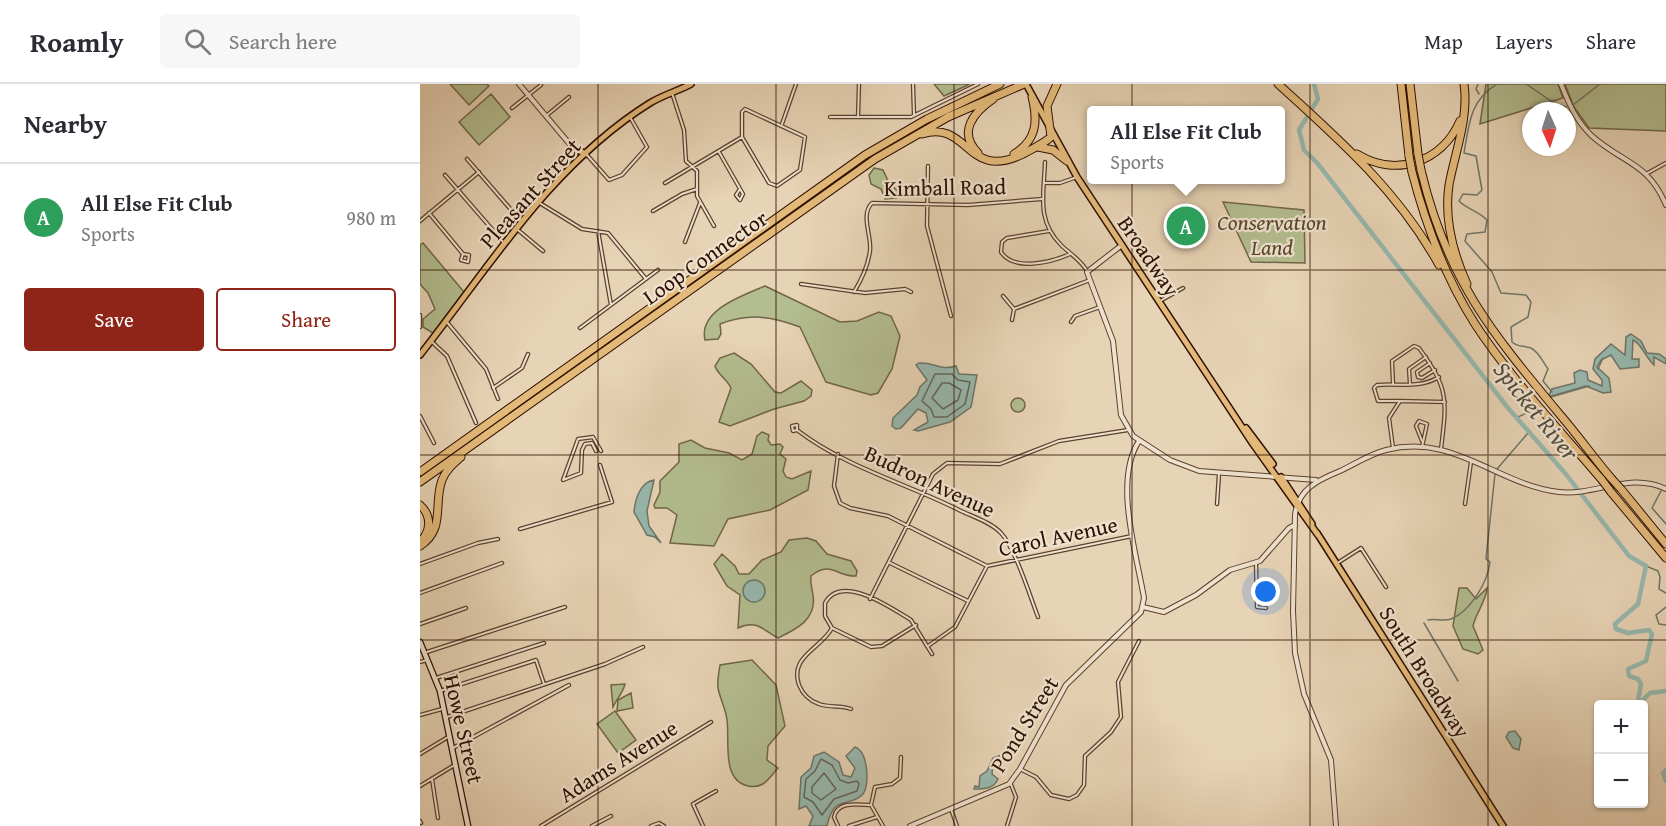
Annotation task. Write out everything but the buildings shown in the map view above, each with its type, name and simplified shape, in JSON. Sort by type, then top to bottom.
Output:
[{"type":"highway","name":"Loop Connector","points":[[420,470],[865,155],[927,118],[1000,84]]},
{"type":"highway","points":[[891,149],[921,134],[935,131],[952,136],[981,159],[1005,162],[1030,150],[1052,134],[1047,106],[1057,84]]},
{"type":"highway","points":[[1278,84],[1343,144],[1402,206],[1496,354],[1666,558]]},
{"type":"highway","points":[[1401,84],[1412,172],[1435,246],[1475,323]]},
{"type":"highway","points":[[1410,84],[1421,170],[1447,251],[1485,322],[1666,544]]},
{"type":"highway","points":[[1464,84],[1465,104],[1448,192],[1448,222],[1461,269],[1485,322]]},
{"type":"highway","name":"Loop Connector","points":[[420,482],[891,149],[948,117],[1026,85]]},
{"type":"highway","points":[[1026,85],[996,98],[974,114],[969,135],[977,151],[986,157],[1000,159],[1027,144],[1036,126],[1032,97]]},
{"type":"highway","points":[[1343,144],[1361,157],[1380,164],[1399,166],[1416,163],[1435,153],[1449,141],[1460,123],[1465,104]]},
{"type":"highway","points":[[1030,150],[1048,148],[1067,161]]},
{"type":"highway","points":[[420,544],[436,528],[441,485],[446,472],[489,433]]},
{"type":"highway","points":[[420,505],[427,515],[429,524],[420,544]]},
{"type":"main road","name":"Pleasant Street","points":[[420,355],[516,228],[579,160],[648,104],[691,84]]},
{"type":"main road","name":"Broadway","points":[[1026,85],[1077,177],[1233,412]]},
{"type":"main road","points":[[573,148],[586,154]]},
{"type":"main road","points":[[573,148],[579,160]]},
{"type":"main road","name":"South Broadway","points":[[1233,412],[1318,535],[1503,826]]},
{"type":"main road","name":"South Broadway","points":[[1297,505],[1303,517],[1318,535]]},
{"type":"main road","points":[[1295,522],[1303,517]]},
{"type":"main road","name":"Howe Street","points":[[420,642],[427,652],[445,708],[468,826]]},
{"type":"street","points":[[519,84],[573,148]]},
{"type":"street","points":[[782,125],[796,84]]},
{"type":"street","points":[[858,117],[859,84]]},
{"type":"street","points":[[913,84],[914,115]]},
{"type":"street","points":[[830,117],[914,115],[978,84]]},
{"type":"street","points":[[1561,84],[1571,108],[1583,127],[1599,142],[1646,174],[1666,205]]},
{"type":"street","points":[[512,108],[541,85]]},
{"type":"street","points":[[672,93],[684,130],[686,161],[691,168],[697,171],[700,203],[714,226]]},
{"type":"street","points":[[546,116],[569,96]]},
{"type":"street","points":[[745,109],[804,135],[800,170],[773,187],[742,137],[742,112],[745,109]]},
{"type":"street","points":[[586,154],[609,180],[622,175],[647,147],[630,117]]},
{"type":"street","points":[[665,183],[742,137]]},
{"type":"street","points":[[718,152],[740,189]]},
{"type":"street","points":[[467,159],[522,221]]},
{"type":"street","points":[[1045,162],[1042,210],[1049,231],[1083,265],[1087,272],[1113,341],[1119,406],[1128,430],[1139,441],[1178,464],[1219,474],[1302,481],[1319,480]]},
{"type":"street","points":[[1646,174],[1666,163]]},
{"type":"street","points":[[928,166],[927,226],[951,316]]},
{"type":"street","points":[[420,221],[479,172]]},
{"type":"street","points":[[445,175],[504,243]]},
{"type":"street","points":[[1044,183],[1060,183],[1077,177]]},
{"type":"street","points":[[653,211],[682,194],[698,189]]},
{"type":"street","name":"Kimball Road","points":[[854,292],[864,273],[870,253],[866,215],[869,205],[878,202],[968,205],[1042,199]]},
{"type":"street","points":[[538,202],[582,229],[610,235],[646,279]]},
{"type":"street","points":[[685,242],[700,203]]},
{"type":"street","points":[[429,213],[463,254]]},
{"type":"street","points":[[516,228],[543,251]]},
{"type":"street","points":[[598,231],[611,305]]},
{"type":"street","points":[[1049,231],[1007,238],[1002,242],[1001,252],[1007,259],[1021,264],[1052,260],[1070,254]]},
{"type":"street","points":[[1087,272],[1122,245]]},
{"type":"street","points":[[580,328],[658,270]]},
{"type":"street","points":[[1014,309],[1090,280]]},
{"type":"street","points":[[801,284],[854,292],[877,293],[905,289],[911,292]]},
{"type":"street","points":[[1160,301],[1183,288]]},
{"type":"street","points":[[1003,296],[1014,309]]},
{"type":"street","points":[[1071,322],[1075,316],[1100,307]]},
{"type":"street","points":[[1012,320],[1014,309]]},
{"type":"street","points":[[420,315],[420,327]]},
{"type":"street","points":[[446,321],[479,359],[498,399]]},
{"type":"street","points":[[431,341],[447,356],[476,423]]},
{"type":"street","points":[[1394,383],[1392,361],[1414,346],[1419,348],[1439,376],[1445,402],[1441,449]]},
{"type":"street","points":[[493,388],[522,368],[528,354]]},
{"type":"street","points":[[1410,384],[1409,369],[1426,357]]},
{"type":"street","points":[[1430,363],[1418,372],[1418,378],[1435,370]]},
{"type":"street","points":[[1439,376],[1425,385],[1394,383],[1377,385],[1374,388],[1375,399],[1445,402]]},
{"type":"street","points":[[1393,448],[1389,418],[1400,401]]},
{"type":"street","points":[[420,416],[434,443]]},
{"type":"street","points":[[1422,441],[1425,438],[1427,424],[1419,421],[1416,426],[1422,447]]},
{"type":"street","name":"Budron Avenue","points":[[797,430],[885,478],[924,492],[999,531],[1015,561],[1038,617]]},
{"type":"street","points":[[870,599],[935,472],[947,463],[1000,464],[1059,441],[1128,430]]},
{"type":"street","points":[[596,452],[592,443],[585,444],[581,454],[581,473],[562,480],[578,440],[593,436],[601,451]]},
{"type":"street","points":[[1139,441],[1132,457],[1128,496],[1143,607],[1164,612],[1196,595],[1224,573],[1256,563],[1269,553],[1295,522]]},
{"type":"street","points":[[1336,826],[1331,760],[1304,694],[1295,653],[1293,616],[1295,522],[1297,505],[1306,490],[1319,480],[1378,453],[1393,448],[1422,447],[1441,449],[1471,459],[1514,480],[1550,490],[1578,491],[1630,481],[1651,483],[1666,489]]},
{"type":"street","name":"Carol Avenue","points":[[838,454],[834,486],[840,503],[850,508],[879,513],[987,566],[1132,536]]},
{"type":"street","points":[[1465,504],[1471,459]]},
{"type":"street","points":[[520,529],[612,502],[600,465]]},
{"type":"street","points":[[1217,504],[1219,474]]},
{"type":"street","points":[[1302,481],[1306,490]]},
{"type":"street","points":[[420,564],[478,543],[498,539]]},
{"type":"street","points":[[1336,564],[1361,548],[1386,587]]},
{"type":"street","points":[[889,562],[968,602]]},
{"type":"street","points":[[420,593],[502,563]]},
{"type":"street","points":[[1256,563],[1257,607],[1266,608]]},
{"type":"street","points":[[927,646],[953,629],[987,566]]},
{"type":"street","points":[[916,625],[877,647],[868,646],[832,628],[824,613],[825,603],[832,594],[846,589],[870,599],[903,615],[916,625],[932,654]]},
{"type":"street","points":[[427,652],[565,607]]},
{"type":"street","name":"Pond Street","points":[[910,826],[950,807],[1002,789],[1010,782],[1020,769],[1066,685],[1131,623],[1143,607]]},
{"type":"street","points":[[420,624],[465,608]]},
{"type":"street","points":[[832,628],[827,636],[803,658],[798,671],[798,681],[804,694],[816,703],[851,709]]},
{"type":"street","points":[[1020,769],[1036,777],[1054,796],[1069,799],[1079,793],[1085,783],[1085,756],[1111,732],[1121,717],[1118,682],[1139,641]]},
{"type":"street","points":[[436,678],[544,643]]},
{"type":"street","points":[[447,717],[605,664],[643,646]]},
{"type":"street","points":[[420,663],[429,659]]},
{"type":"street","points":[[440,692],[536,660],[544,684]]},
{"type":"street","points":[[453,748],[569,685]]},
{"type":"street","points":[[420,715],[445,708]]},
{"type":"street","name":"Adams Avenue","points":[[543,826],[711,722]]},
{"type":"street","points":[[420,754],[450,735]]},
{"type":"street","points":[[883,826],[871,805],[875,787],[892,784],[900,778],[901,757]]},
{"type":"street","points":[[420,786],[456,764]]},
{"type":"street","points":[[432,779],[438,818]]},
{"type":"street","points":[[1007,826],[1016,800],[1015,790],[1010,782]]},
{"type":"street","points":[[703,826],[693,804],[716,791]]},
{"type":"street","points":[[838,826],[834,817],[840,808],[856,803],[871,805]]},
{"type":"street","points":[[950,807],[957,826]]},
{"type":"street","points":[[592,826],[611,816]]},
{"type":"street","points":[[849,826],[878,817]]},
{"type":"street","points":[[651,826],[659,823],[664,826]]},
{"type":"green space","points":[[450,84],[487,84],[489,86],[469,105]]},
{"type":"green space","points":[[934,84],[970,84],[944,96]]},
{"type":"green space","points":[[1486,84],[1558,84],[1563,98],[1550,102],[1522,102],[1522,111],[1480,124]]},
{"type":"green space","points":[[1565,84],[1666,84],[1666,131],[1589,128],[1576,110],[1576,102],[1572,102]]},
{"type":"green space","points":[[491,94],[510,117],[479,145],[459,122]]},
{"type":"green space","points":[[874,168],[883,170],[889,183],[898,191],[896,198],[885,199],[881,189],[871,184],[869,175]]},
{"type":"green space","name":"Conservation Land","points":[[1223,202],[1304,210],[1305,263],[1251,262]]},
{"type":"green space","points":[[423,243],[464,292],[433,333],[423,327],[423,319],[435,309],[428,293],[420,284],[420,245]]},
{"type":"green space","points":[[765,286],[840,322],[857,321],[879,312],[891,316],[900,336],[892,369],[878,393],[871,395],[826,382],[800,327],[789,323],[770,318],[741,318],[720,324],[721,334],[718,339],[705,340],[708,320],[715,312],[735,299]]},
{"type":"green space","points":[[734,353],[751,364],[775,392],[781,393],[801,381],[812,390],[811,396],[804,401],[774,409],[730,426],[719,422],[731,388],[715,366],[720,358]]},
{"type":"green space","points":[[1018,398],[1023,400],[1025,405],[1023,410],[1018,412],[1013,410],[1011,405],[1013,400]]},
{"type":"green space","points":[[762,432],[769,435],[768,440],[771,445],[780,444],[783,447],[780,454],[786,459],[783,471],[786,477],[792,479],[811,471],[808,490],[770,510],[728,519],[714,546],[670,543],[677,515],[667,508],[655,508],[654,505],[660,492],[660,481],[679,462],[679,444],[691,440],[705,448],[729,453],[742,460],[752,454],[757,436]]},
{"type":"green space","points":[[807,538],[816,541],[827,554],[851,561],[857,571],[856,576],[824,569],[811,576],[813,603],[809,617],[798,627],[778,638],[756,625],[738,628],[740,595],[727,586],[714,564],[722,554],[735,566],[739,574],[749,574],[762,560],[781,552],[789,540]]},
{"type":"green space","points":[[1459,588],[1467,588],[1476,599],[1487,588],[1473,626],[1483,650],[1478,654],[1463,649],[1453,626]]},
{"type":"green space","points":[[752,660],[776,685],[785,726],[768,746],[767,760],[778,768],[762,785],[753,787],[739,782],[730,768],[728,729],[718,685],[720,665]]},
{"type":"green space","points":[[625,684],[623,690],[613,707],[611,685]]},
{"type":"green space","points":[[631,693],[633,708],[617,711],[618,700]]},
{"type":"green space","points":[[615,711],[636,740],[618,753],[597,724]]},
{"type":"water","points":[[1631,334],[1641,341],[1647,353],[1659,354],[1666,359],[1666,364],[1654,357],[1654,365],[1639,344],[1633,340],[1632,359],[1639,359],[1639,367],[1620,369],[1611,355],[1601,360],[1597,367],[1609,378],[1611,392],[1603,393],[1586,386],[1548,397],[1552,389],[1575,383],[1574,373],[1580,370],[1587,372],[1588,380],[1602,386],[1602,380],[1593,369],[1595,359],[1611,344],[1625,355],[1626,337]]},
{"type":"water","points":[[919,363],[946,368],[956,366],[959,374],[977,375],[971,407],[950,422],[918,431],[914,430],[928,422],[926,413],[918,409],[901,428],[896,429],[892,426],[893,418],[917,395],[920,387],[927,380],[916,365]]},
{"type":"water","points":[[654,480],[647,511],[649,526],[661,543],[655,537],[647,535],[634,512],[637,497],[642,488],[649,481]]},
{"type":"water","points":[[754,580],[762,583],[765,591],[762,599],[754,602],[746,599],[743,591],[746,583]]},
{"type":"water","points":[[1515,731],[1521,739],[1519,750],[1513,748],[1506,737],[1509,732]]},
{"type":"water","points":[[855,747],[863,755],[865,761],[867,783],[863,794],[852,801],[838,805],[830,816],[827,826],[809,826],[813,816],[806,806],[799,809],[801,777],[811,768],[814,756],[824,752],[839,762],[843,775],[851,777],[855,768],[846,756]]},
{"type":"water","points":[[1004,754],[993,762],[992,774],[998,779],[994,785],[974,789],[975,786],[979,787],[980,776],[987,771],[993,758]]},
{"type":"waterway","name":"Spicket River","points":[[1314,84],[1318,99],[1299,130],[1304,150],[1318,164],[1508,408],[1565,473],[1629,556],[1646,566],[1638,604],[1615,624],[1616,629],[1628,633],[1649,630],[1652,634],[1646,661],[1628,669],[1629,676],[1638,679],[1641,684],[1638,701],[1641,702],[1650,693],[1666,691]]},
{"type":"waterway","points":[[1478,84],[1476,89],[1479,94]]},
{"type":"waterway","points":[[1497,84],[1481,97],[1472,114],[1467,132],[1464,153],[1476,156],[1482,190],[1477,195],[1463,194],[1459,201],[1487,220],[1485,232],[1467,234],[1465,241],[1492,272],[1501,293],[1526,295],[1531,302],[1528,317],[1511,327],[1512,342],[1531,348],[1539,355],[1548,369],[1543,381],[1552,392]]},
{"type":"waterway","points":[[1526,84],[1553,102]]},
{"type":"waterway","points":[[1576,103],[1600,84]]},
{"type":"waterway","points":[[1598,369],[1603,358]]},
{"type":"waterway","points":[[1551,397],[1589,386]]},
{"type":"waterway","points":[[1516,418],[1535,409]]},
{"type":"waterway","points":[[1497,469],[1528,433]]},
{"type":"waterway","points":[[1428,620],[1448,620],[1458,615],[1472,602],[1486,578],[1490,562],[1486,559],[1495,474]]},
{"type":"waterway","points":[[1661,491],[1652,508],[1666,524]]},
{"type":"waterway","points":[[1646,566],[1658,571],[1659,589],[1666,593]]},
{"type":"waterway","points":[[1666,607],[1656,615],[1659,624],[1666,625]]},
{"type":"waterway","points":[[1424,623],[1458,681]]},
{"type":"waterway","name":"Spicket River","points":[[1666,770],[1663,773],[1666,781]]},
{"type":"place","name":"All Else Fit Club","points":[[1186,226]]}]
